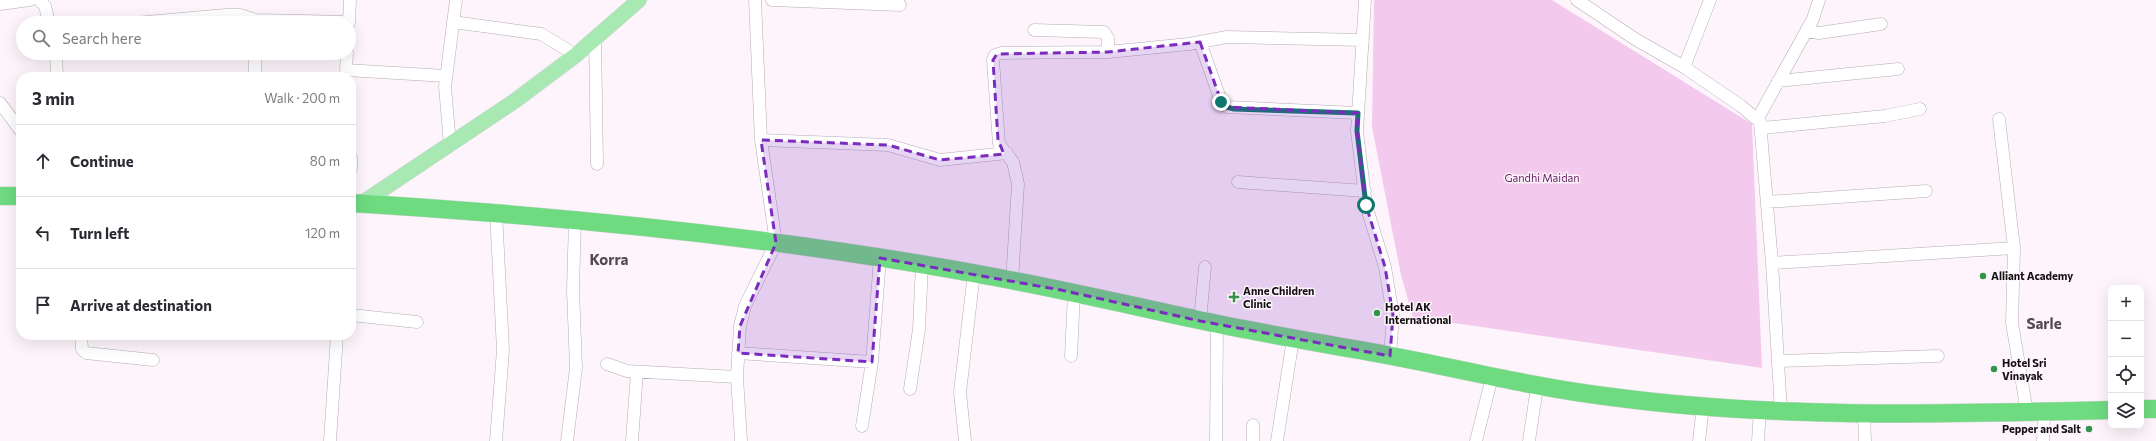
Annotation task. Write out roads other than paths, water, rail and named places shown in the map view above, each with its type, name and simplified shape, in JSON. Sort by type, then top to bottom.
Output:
[{"type":"highway","points":[[0,196],[16,196]]},
{"type":"highway","points":[[356,203],[496,212],[575,219],[776,243],[922,264],[1074,292],[1209,322],[1293,339],[1390,356],[1537,387],[1614,398],[1781,411],[1864,413],[2108,410]]},
{"type":"highway","points":[[2144,409],[2156,409]]},
{"type":"main road","points":[[356,203],[450,144],[516,100],[576,55],[638,0]]},
{"type":"street","points":[[0,4],[30,0]]},
{"type":"street","points":[[41,0],[45,6],[47,16]]},
{"type":"street","points":[[349,16],[350,0]]},
{"type":"street","points":[[450,144],[445,100],[446,76],[456,0]]},
{"type":"street","points":[[741,441],[737,377],[740,326],[745,306],[776,243],[760,140],[755,0]]},
{"type":"street","points":[[772,0],[900,5]]},
{"type":"street","points":[[1365,0],[1357,131],[1366,205],[1385,266],[1393,315],[1390,356]]},
{"type":"street","points":[[1577,0],[1595,6],[1635,39],[1684,67],[1760,123],[1884,116],[1920,110]]},
{"type":"street","points":[[1684,67],[1710,0]]},
{"type":"street","points":[[1781,411],[1768,202],[1760,123],[1778,81],[1817,10],[1819,0]]},
{"type":"street","points":[[215,16],[242,16]]},
{"type":"street","points":[[453,22],[541,34],[576,55]]},
{"type":"street","points":[[1806,31],[1818,33],[1881,24]]},
{"type":"street","points":[[1034,30],[1104,32],[1108,38],[1108,52]]},
{"type":"street","points":[[595,37],[596,164]]},
{"type":"street","points":[[1012,281],[1018,184],[1015,167],[1007,153],[1000,146],[998,140],[993,60],[994,55],[1002,52],[1108,52],[1226,38],[1363,40]]},
{"type":"street","points":[[1200,42],[1221,102],[1227,107],[1358,113]]},
{"type":"street","points":[[56,60],[57,72]]},
{"type":"street","points":[[255,60],[255,72]]},
{"type":"street","points":[[347,60],[346,70],[446,76]]},
{"type":"street","points":[[1778,81],[1898,69]]},
{"type":"street","points":[[0,103],[16,124]]},
{"type":"street","points":[[1999,119],[2014,248],[2012,323],[2043,441]]},
{"type":"street","points":[[760,140],[879,144],[896,147],[940,160],[1007,153]]},
{"type":"street","points":[[1238,182],[1365,191]]},
{"type":"street","points":[[1768,202],[1926,191]]},
{"type":"street","points":[[496,212],[503,350],[496,441]]},
{"type":"street","points":[[567,441],[576,368],[574,290],[575,219]]},
{"type":"street","points":[[1772,262],[2014,248]]},
{"type":"street","points":[[862,426],[872,362],[880,258]]},
{"type":"street","points":[[910,389],[918,329],[922,264]]},
{"type":"street","points":[[1205,267],[1216,441]]},
{"type":"street","points":[[965,441],[960,392],[974,273]]},
{"type":"street","points":[[1071,356],[1074,292]]},
{"type":"street","points":[[356,316],[416,322]]},
{"type":"street","points":[[1277,441],[1293,339]]},
{"type":"street","points":[[81,340],[82,349],[86,353],[153,360]]},
{"type":"street","points":[[330,441],[337,340]]},
{"type":"street","points":[[738,353],[872,362]]},
{"type":"street","points":[[1779,361],[1938,356]]},
{"type":"street","points":[[607,364],[619,369],[637,372],[737,377]]},
{"type":"street","points":[[632,441],[637,372]]},
{"type":"street","points":[[1476,441],[1492,377]]},
{"type":"street","points":[[1529,441],[1537,387]]},
{"type":"street","points":[[1698,441],[1703,406]]},
{"type":"street","points":[[1758,441],[1760,410]]},
{"type":"street","points":[[1864,413],[1865,441]]},
{"type":"street","points":[[1252,441],[1253,425]]},
{"type":"place","name":"Alliant Academy","points":[[1983,276]]},
{"type":"place","name":"Anne Children Clinic","points":[[1234,297]]},
{"type":"place","name":"Hotel AK International","points":[[1377,313]]},
{"type":"place","name":"Hotel Sri Vinayak","points":[[1994,369]]},
{"type":"place","name":"Pepper and Salt","points":[[2089,429]]},
{"type":"district","name":"Korra","points":[[609,260]]},
{"type":"district","name":"Sarle","points":[[2044,324]]},
{"type":"park label","name":"Gandhi Maidan","points":[[1542,178]]}]
